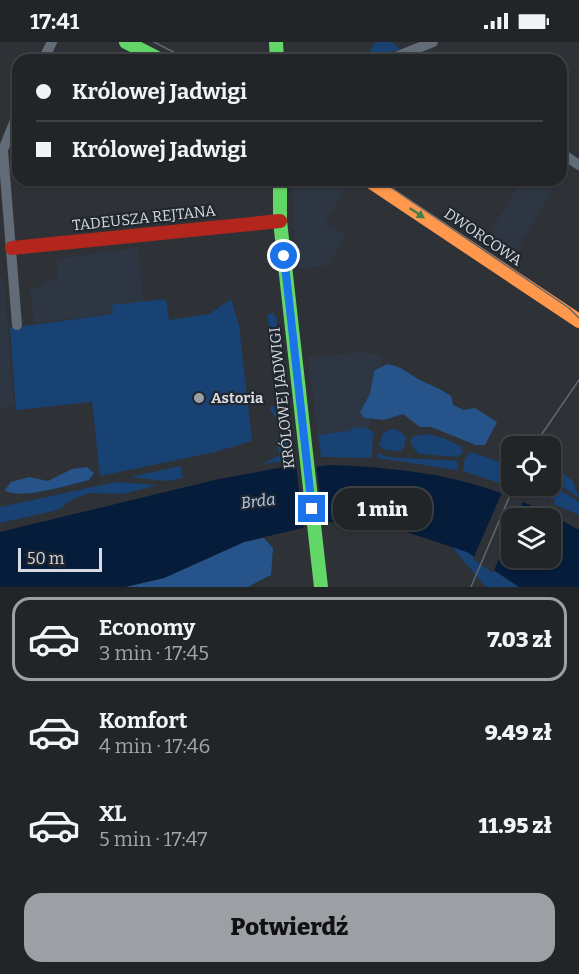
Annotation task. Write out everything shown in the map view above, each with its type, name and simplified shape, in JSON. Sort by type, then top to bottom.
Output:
[{"type":"street","points":[[126,42],[149,54]]},
{"type":"street","points":[[407,53],[433,42]]},
{"type":"street","points":[[12,128],[3,150],[17,325]]},
{"type":"street","name":"KRÓLOWEJ JADWIGI","points":[[274,186],[278,204],[321,587]]},
{"type":"street","name":"KRÓLOWEJ JADWIGI","points":[[278,204],[280,186]]},
{"type":"street","name":"DWORCOWA","points":[[377,186],[579,321]]},
{"type":"street","name":"TADEUSZA REJTANA","points":[[12,248],[280,221]]},
{"type":"shaded area","points":[[375,42],[392,42],[400,49],[384,54],[368,54]]},
{"type":"shaded area","points":[[292,186],[348,186],[325,223],[347,235],[329,265],[299,269],[293,222]]},
{"type":"shaded area","points":[[517,186],[555,186],[516,253],[488,236]]},
{"type":"shaded area","points":[[139,247],[143,302],[113,305],[113,314],[34,323],[30,288],[44,286],[44,281],[58,279],[56,259]]},
{"type":"shaded area","points":[[0,277],[4,277],[14,406],[0,408]]},
{"type":"shaded area","points":[[166,299],[169,320],[209,314],[231,299],[239,325],[252,441],[215,452],[100,476],[92,402],[16,410],[10,328],[113,314],[112,305]]},
{"type":"shaded area","points":[[273,313],[277,319],[276,372],[279,393],[288,422],[274,416],[269,407],[278,406],[267,314]]},
{"type":"shaded area","points":[[360,352],[383,355],[367,442],[319,448],[308,357]]},
{"type":"shaded area","points":[[387,364],[403,369],[448,394],[451,396],[453,405],[464,410],[475,408],[497,422],[485,445],[476,445],[431,427],[420,427],[403,414],[384,420],[364,418],[360,412],[370,394],[374,371]]},
{"type":"shaded area","points":[[355,427],[366,428],[373,432],[372,458],[321,457],[318,435],[350,431]]},
{"type":"shaded area","points":[[392,429],[398,430],[406,437],[404,447],[400,451],[385,450],[379,445],[383,433]]},
{"type":"shaded area","points":[[426,434],[444,438],[461,447],[463,452],[458,457],[419,454],[411,445],[411,437]]},
{"type":"shaded area","points":[[288,437],[295,460],[262,464],[280,455],[275,440]]},
{"type":"shaded area","points":[[471,452],[501,462],[501,484],[463,471],[465,458]]},
{"type":"shaded area","points":[[378,453],[388,457],[458,461],[457,470],[378,458]]},
{"type":"shaded area","points":[[180,466],[183,478],[167,481],[130,477]]},
{"type":"shaded area","points":[[87,467],[94,473],[89,480],[33,493],[21,494],[5,490],[11,482],[29,477],[48,481],[72,469]]},
{"type":"shaded area","points":[[561,472],[573,481],[579,498],[561,486]]},
{"type":"shaded area","points":[[116,482],[158,485],[122,494],[89,493],[73,499],[58,510],[0,523],[0,507]]},
{"type":"shaded area","points":[[561,490],[579,502],[579,515],[554,504],[555,500],[547,497],[545,500],[537,496],[561,496]]},
{"type":"shaded area","points":[[264,538],[273,548],[271,575],[248,587],[125,587],[164,578],[244,542]]},
{"type":"shaded area","points":[[451,546],[467,552],[519,587],[486,587]]},
{"type":"water","name":"Brda","points":[[332,465],[367,467],[430,474],[489,489],[501,494],[501,496],[518,500],[536,508],[501,508],[501,568],[561,568],[561,520],[579,530],[579,587],[519,587],[467,552],[388,526],[328,522],[244,542],[164,578],[125,587],[0,587],[0,532],[219,479],[290,466],[292,469]]},
{"type":"pier","points":[[316,463],[324,526],[304,530],[296,465]]},
{"type":"pier","points":[[501,495],[525,497],[520,508],[501,508],[501,553],[493,573],[473,559]]},
{"type":"tram line","points":[[154,42],[177,54]]},
{"type":"tram line","points":[[389,186],[569,308],[579,318]]},
{"type":"tram line","points":[[541,436],[579,380]]},
{"type":"tram line","points":[[471,587],[510,496]]},
{"type":"traffic: fast","points":[[126,42],[149,54]]},
{"type":"traffic: fast","points":[[276,42],[277,54]]},
{"type":"traffic: fast","points":[[280,186],[280,221],[321,587]]},
{"type":"traffic: slow","points":[[377,186],[579,321]]},
{"type":"traffic: jam","points":[[12,248],[280,221]]},
{"type":"place","name":"Astoria","points":[[199,398]]},
{"type":"route","points":[[284,256],[312,509]]}]
